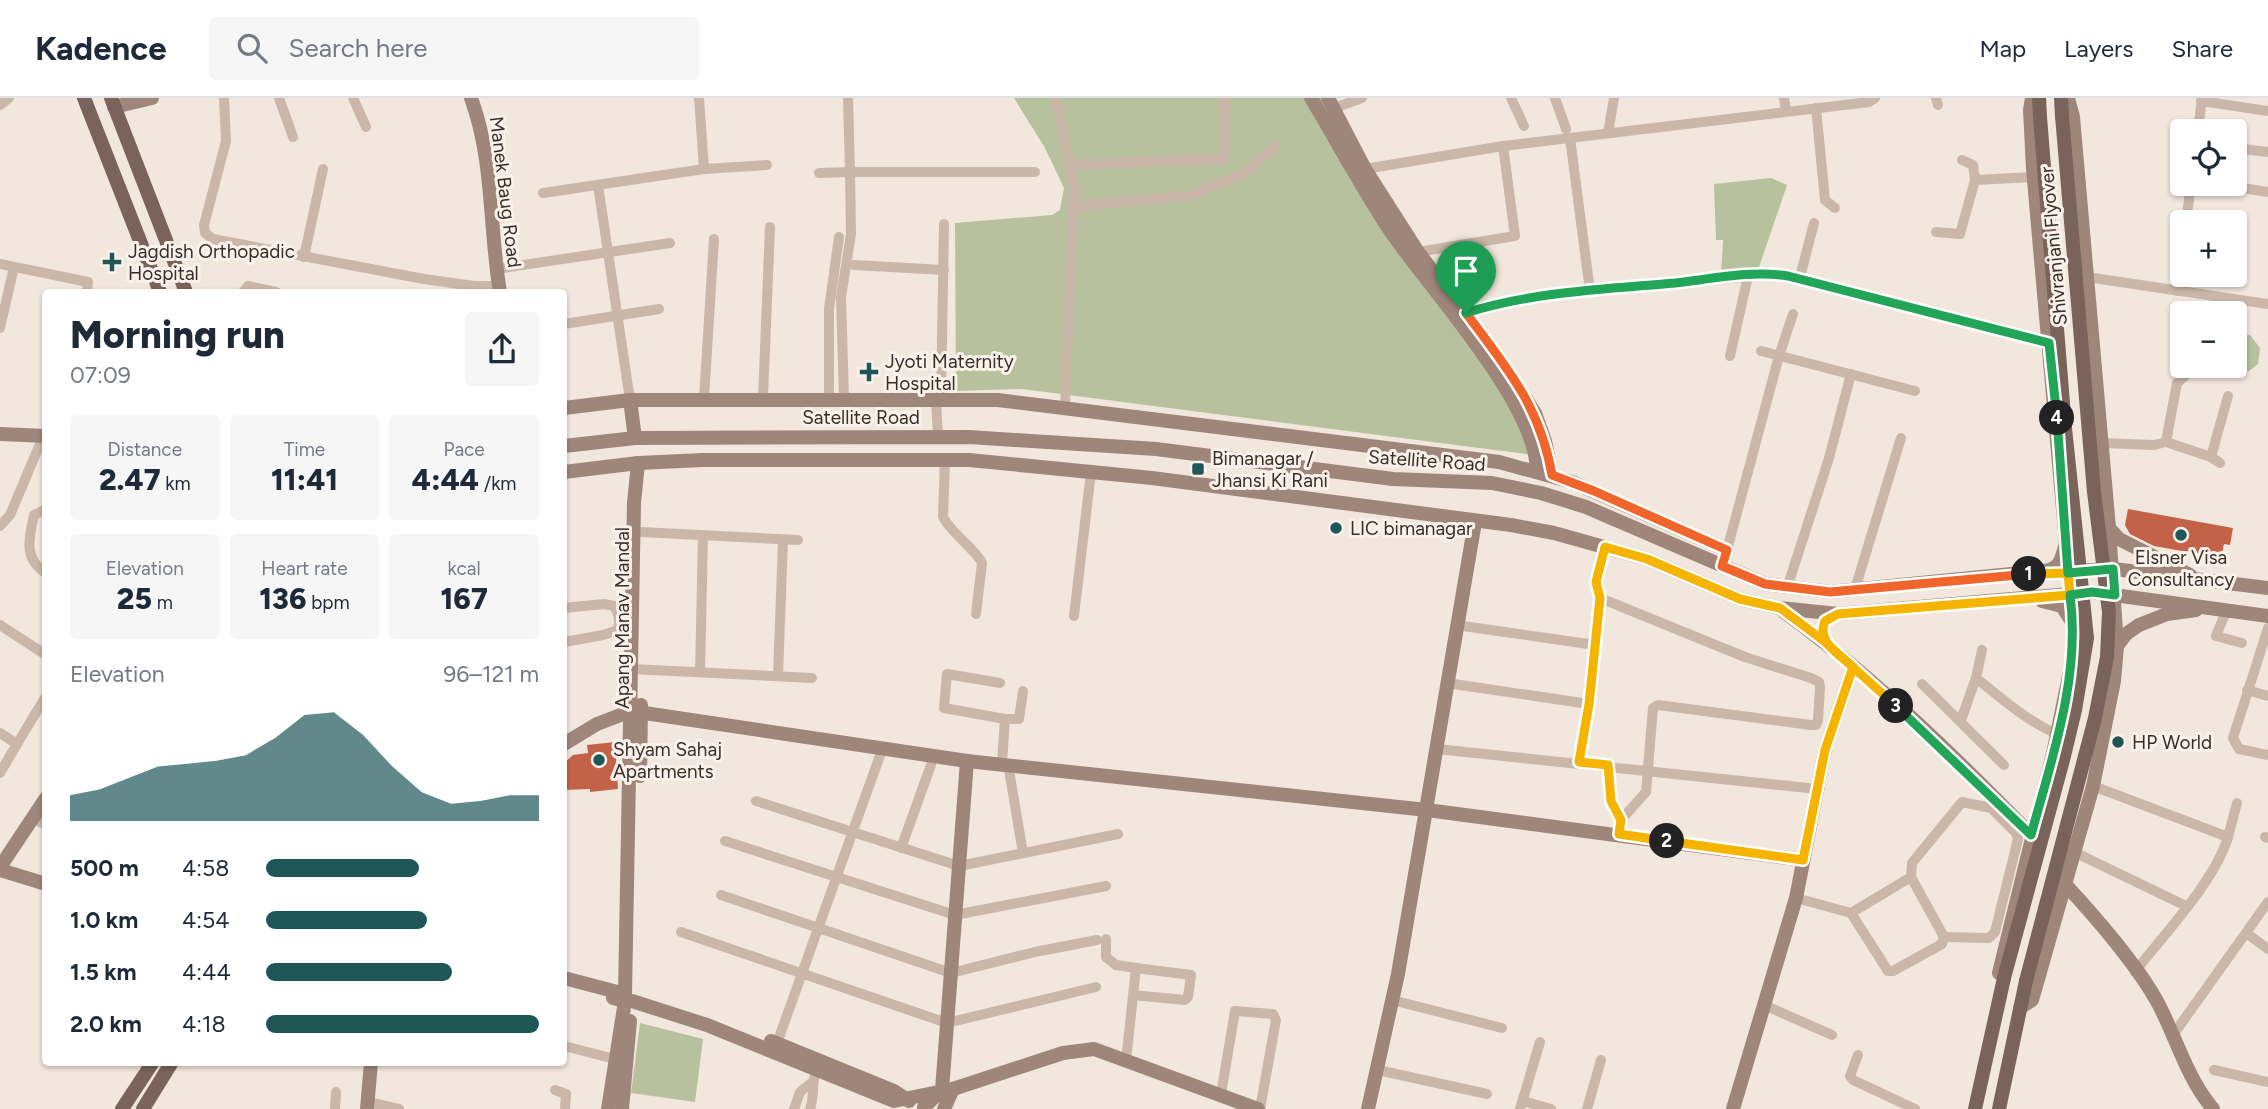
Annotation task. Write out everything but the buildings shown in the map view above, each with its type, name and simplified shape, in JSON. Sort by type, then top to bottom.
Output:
[{"type":"main road","points":[[84,98],[159,289]]},
{"type":"main road","name":"Shivranjani Flyover","points":[[1975,1109],[2002,985],[2075,710],[2087,638],[2065,428],[2039,98]]},
{"type":"main road","name":"Shivranjani Flyover","points":[[1999,1109],[2026,981],[2095,718],[2107,657],[2109,612],[2094,492],[2061,98]]},
{"type":"main road","points":[[112,102],[185,289]]},
{"type":"main road","points":[[122,1109],[150,1066]]},
{"type":"main road","points":[[143,1109],[170,1066]]},
{"type":"street","points":[[0,105],[9,98]]},
{"type":"street","points":[[112,102],[152,98]]},
{"type":"street","points":[[224,98],[226,141],[208,205],[205,233],[213,239],[424,279],[499,289]]},
{"type":"street","points":[[279,98],[293,137]]},
{"type":"street","points":[[353,98],[366,127]]},
{"type":"street","name":"Manek Baug Road","points":[[471,98],[478,116],[487,167],[499,289]]},
{"type":"street","points":[[699,98],[704,169]]},
{"type":"street","points":[[836,398],[841,297],[851,234],[848,98]]},
{"type":"street","points":[[1056,98],[1074,187],[1065,408]]},
{"type":"street","points":[[1070,165],[1224,159],[1224,98]]},
{"type":"street","points":[[1311,98],[1370,200],[1411,260],[1461,316],[1535,413],[1545,441],[1552,475]]},
{"type":"street","points":[[1362,98],[1331,103],[1365,169],[1461,316],[1526,424],[1536,451],[1536,471]]},
{"type":"street","points":[[1511,98],[1524,126]]},
{"type":"street","points":[[1555,98],[1568,134],[1590,291]]},
{"type":"street","points":[[1608,132],[1614,98]]},
{"type":"street","points":[[1784,98],[1786,111]]},
{"type":"street","points":[[1365,169],[1568,134],[1608,132],[1869,102],[1875,98]]},
{"type":"street","points":[[2002,985],[1998,974],[2057,734],[2074,652],[2074,625],[2034,177],[2030,110],[2032,98]]},
{"type":"street","points":[[2020,1008],[2032,1000],[2092,786],[2114,681],[2117,646],[2113,569],[2073,117],[2068,98]]},
{"type":"street","points":[[2200,119],[2202,100],[2267,111],[2268,99]]},
{"type":"street","points":[[1816,108],[1825,201],[1835,208]]},
{"type":"street","points":[[1073,206],[1192,195],[1246,172],[1275,146]]},
{"type":"street","points":[[1418,252],[1515,236],[1503,146]]},
{"type":"street","points":[[2247,149],[2268,152]]},
{"type":"street","points":[[1936,232],[1960,234],[1975,180],[1973,165],[1962,160]]},
{"type":"street","points":[[543,193],[704,169],[767,165]]},
{"type":"street","points":[[304,257],[323,169]]},
{"type":"street","points":[[820,173],[1035,172]]},
{"type":"street","points":[[1975,180],[2034,177]]},
{"type":"street","points":[[598,185],[635,438]]},
{"type":"street","points":[[2247,189],[2268,192]]},
{"type":"street","points":[[1799,281],[1814,223]]},
{"type":"street","points":[[938,437],[944,224]]},
{"type":"street","points":[[763,398],[769,227]]},
{"type":"street","points":[[836,398],[829,309],[839,237]]},
{"type":"street","points":[[704,399],[714,239]]},
{"type":"street","points":[[496,268],[670,243]]},
{"type":"street","points":[[0,264],[88,282],[87,289]]},
{"type":"street","points":[[853,265],[944,270]]},
{"type":"street","points":[[0,328],[14,267]]},
{"type":"street","points":[[1461,316],[1490,305],[1590,291],[1776,274],[2049,343]]},
{"type":"street","points":[[1730,356],[1748,276]]},
{"type":"street","points":[[2087,277],[2268,304]]},
{"type":"street","points":[[246,289],[248,286],[262,289]]},
{"type":"street","points":[[2220,301],[2221,297]]},
{"type":"street","points":[[567,324],[659,309]]},
{"type":"street","points":[[1722,566],[1793,314]]},
{"type":"street","points":[[1761,351],[1915,391]]},
{"type":"street","points":[[1787,588],[1829,457],[1851,374]]},
{"type":"street","points":[[2166,442],[2177,383],[2183,378]]},
{"type":"street","points":[[2101,443],[2154,445],[2166,442],[2215,460],[2228,396]]},
{"type":"street","points":[[567,408],[630,400],[836,398],[998,400],[1065,408],[1494,461],[1552,475],[1594,491],[1727,550]]},
{"type":"street","points":[[0,434],[42,441]]},
{"type":"street","name":"Satellite Road","points":[[567,446],[635,438],[938,437],[1156,449],[1393,479],[1491,483],[1541,493],[1586,507],[1765,584],[1787,588],[1830,592],[2011,574],[2113,569],[2268,588]]},
{"type":"street","points":[[1855,589],[1901,438]]},
{"type":"street","points":[[0,443],[42,441]]},
{"type":"street","points":[[0,526],[10,515],[42,445]]},
{"type":"street","points":[[567,472],[638,463],[704,460],[969,460],[1327,500],[1554,533],[1647,559],[1740,599],[1780,608],[1838,614],[2092,592],[2268,616]]},
{"type":"street","points":[[945,460],[943,517],[982,563],[976,614]]},
{"type":"street","points":[[1491,483],[1494,461]]},
{"type":"street","points":[[567,641],[603,635],[618,630],[625,624],[638,463]]},
{"type":"street","points":[[1074,616],[1091,472]]},
{"type":"street","name":"Apang Manav Mandal","points":[[622,1109],[630,998],[641,532],[641,502],[636,496]]},
{"type":"street","points":[[42,511],[34,515],[27,544],[34,566],[42,571]]},
{"type":"street","points":[[1368,1109],[1392,1000],[1427,810],[1475,522]]},
{"type":"street","points":[[2109,528],[2119,539],[2201,581]]},
{"type":"street","points":[[641,532],[798,540]]},
{"type":"street","points":[[700,672],[703,536]]},
{"type":"street","points":[[778,676],[783,540]]},
{"type":"street","points":[[2011,574],[2051,570],[2061,563],[2066,543]]},
{"type":"street","points":[[1579,762],[1589,704],[1600,598],[1596,582],[1605,547]]},
{"type":"street","points":[[1600,598],[1732,653],[1819,682],[1818,720],[1816,725],[1811,726],[1658,705],[1653,708],[1650,770],[1646,792],[1620,827]]},
{"type":"street","points":[[2012,599],[2047,601],[2062,606],[2074,625]]},
{"type":"street","points":[[567,608],[604,604],[614,606],[625,624],[636,669],[812,678]]},
{"type":"street","points":[[1780,608],[1853,667],[2031,835]]},
{"type":"street","points":[[2222,608],[2216,636],[2242,643]]},
{"type":"street","points":[[2117,646],[2126,634],[2139,625],[2167,614],[2222,608]]},
{"type":"street","points":[[1824,641],[1823,623],[1838,614]]},
{"type":"street","points":[[0,625],[42,652]]},
{"type":"street","points":[[1456,625],[1595,645]]},
{"type":"street","points":[[2267,634],[2233,738],[2239,749],[2268,755]]},
{"type":"street","points":[[1961,720],[1976,678],[1982,650]]},
{"type":"street","points":[[1732,1109],[1796,898],[1825,750],[1853,667]]},
{"type":"street","points":[[1000,683],[947,674],[944,708],[1019,719],[1023,691]]},
{"type":"street","points":[[1976,678],[2005,702],[2057,734]]},
{"type":"street","points":[[1447,683],[1589,704]]},
{"type":"street","points":[[1922,684],[2004,765]]},
{"type":"street","points":[[2247,690],[2268,696]]},
{"type":"street","points":[[0,773],[42,703]]},
{"type":"street","points":[[567,742],[597,724],[636,712],[967,761],[1427,810],[1620,827],[1803,860]]},
{"type":"street","points":[[1005,719],[1005,764],[1023,853]]},
{"type":"street","points":[[0,733],[17,744]]},
{"type":"street","points":[[775,1048],[883,747]]},
{"type":"street","points":[[1437,749],[1817,789]]},
{"type":"street","points":[[944,1109],[948,1089],[947,1023],[967,761]]},
{"type":"street","points":[[901,848],[931,765]]},
{"type":"street","points":[[1608,765],[1611,801],[1620,827]]},
{"type":"street","points":[[2092,786],[2228,837]]},
{"type":"street","points":[[756,801],[852,834],[959,866],[1118,834]]},
{"type":"street","points":[[1796,898],[1851,913],[1888,971],[1893,971],[1942,944],[1944,937],[1911,877],[1912,863],[1962,802],[1992,808],[2016,833],[2018,839],[1993,935],[1989,938],[1944,937]]},
{"type":"street","points":[[2135,972],[2223,854],[2237,803]]},
{"type":"street","points":[[39,821],[0,869],[42,883]]},
{"type":"street","points":[[725,841],[956,915],[1107,886]]},
{"type":"street","points":[[2072,851],[2186,906]]},
{"type":"street","points":[[1851,913],[1911,877]]},
{"type":"street","points":[[2063,883],[2158,1003],[2190,1077],[2213,1109]]},
{"type":"street","points":[[721,895],[819,926],[951,973],[1035,952],[1101,940],[1106,957],[1116,965],[1191,975],[1185,1000],[1133,995]]},
{"type":"street","points":[[2172,1035],[2268,902]]},
{"type":"street","points":[[681,932],[947,1023],[1096,987]]},
{"type":"street","points":[[2246,933],[2268,949]]},
{"type":"street","points":[[1126,1061],[1136,968]]},
{"type":"street","points":[[567,979],[775,1048],[894,1091],[902,1098],[927,1108],[948,1089]]},
{"type":"street","points":[[567,987],[630,998]]},
{"type":"street","points":[[608,1109],[615,1059],[630,998]]},
{"type":"street","points":[[1392,1000],[1502,1028]]},
{"type":"street","points":[[1764,1005],[1832,1035]]},
{"type":"street","points":[[775,1048],[814,1077],[894,1101],[948,1089],[1063,1052],[1094,1049],[1259,1109],[1276,1020],[1273,1014],[1235,1011],[1221,1094]]},
{"type":"street","points":[[1540,1042],[1522,1105],[1551,1109]]},
{"type":"street","points":[[567,1047],[615,1059]]},
{"type":"street","points":[[1858,1055],[1850,1076],[1853,1080],[1915,1109]]},
{"type":"street","points":[[1587,1109],[1601,1060]]},
{"type":"street","points":[[371,1066],[368,1105],[399,1109]]},
{"type":"street","points":[[1378,1070],[1487,1094]]},
{"type":"street","points":[[2214,1070],[2268,1082]]},
{"type":"street","points":[[794,1109],[800,1092],[814,1077]]},
{"type":"street","points":[[810,1109],[814,1097],[814,1077]]},
{"type":"street","points":[[555,1090],[566,1094],[565,1109]]},
{"type":"street","points":[[335,1109],[336,1092]]},
{"type":"green space","points":[[1014,98],[1322,98],[1519,397],[1536,432],[1534,455],[1022,389],[956,391],[955,223],[1052,215],[1060,210],[1064,188],[1045,148]]},
{"type":"green space","points":[[1771,178],[1787,185],[1757,273],[1721,274],[1723,240],[1716,240],[1714,184]]},
{"type":"green space","points":[[2247,335],[2260,348],[2258,364],[2247,372]]},
{"type":"green space","points":[[640,1023],[703,1039],[695,1102],[631,1093]]},
{"type":"place","name":"Jagdish Orthopadic Hospital","points":[[112,262]]},
{"type":"place","name":"Jyoti Maternity Hospital","points":[[869,372]]},
{"type":"place","name":"Bimanagar / Jhansi Ki Rani","points":[[1198,469]]},
{"type":"place","name":"LIC bimanagar","points":[[1336,528]]},
{"type":"place","name":"Elsner Visa Consultancy","points":[[2181,535]]},
{"type":"place","name":"HP World","points":[[2118,742]]},
{"type":"place","name":"Shyam Sahaj Apartments","points":[[599,760]]},
{"type":"route","points":[[1466,313],[1490,305],[1590,291],[1776,274],[2049,343],[2068,573],[2113,569],[2115,595],[2092,592],[2070,595],[2074,652],[2054,749],[2031,835],[1936,742],[1853,667],[1824,641],[1780,608],[1740,599],[1647,559],[1605,547],[1596,582],[1600,598],[1589,704],[1579,762],[1608,765],[1611,801],[1621,820],[1619,834],[1803,860],[1825,750],[1853,667],[1824,641],[1823,623],[1838,614],[2070,595],[2068,573],[2011,574],[1830,592],[1765,584],[1722,566],[1727,550],[1552,475],[1545,441],[1535,413],[1466,313]]}]
